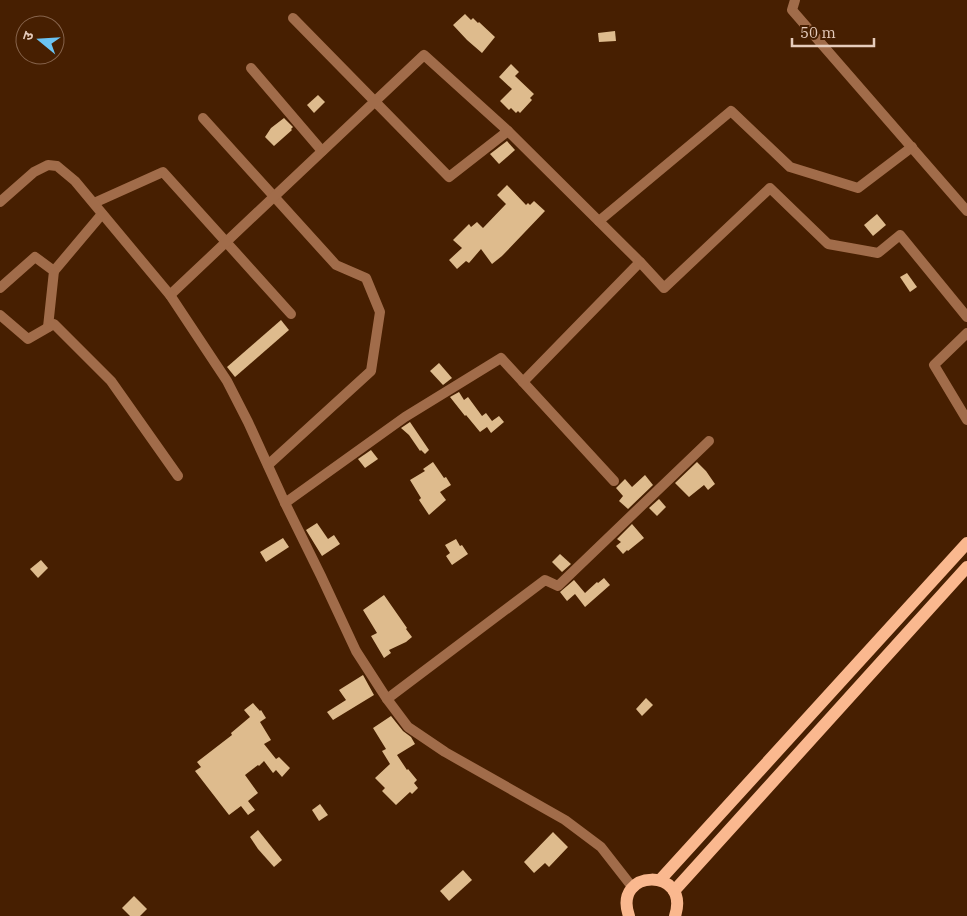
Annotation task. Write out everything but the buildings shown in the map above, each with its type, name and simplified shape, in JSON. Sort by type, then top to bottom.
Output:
[{"type":"main road","points":[[660,880],[967,543]]},
{"type":"main road","points":[[674,891],[967,566]]},
{"type":"main road","points":[[628,916],[626,899],[630,892],[642,880],[651,879],[660,880],[668,884],[674,891],[677,899],[675,916]]},
{"type":"street","points":[[795,0],[792,10],[967,211]]},
{"type":"street","points":[[293,18],[449,177],[508,130]]},
{"type":"street","points":[[170,295],[424,55],[508,130],[664,288],[770,188],[828,244],[878,253],[900,235],[967,317]]},
{"type":"street","points":[[251,68],[322,151]]},
{"type":"street","points":[[599,221],[731,111],[790,167],[858,188],[912,147]]},
{"type":"street","points":[[203,118],[336,265],[366,278],[380,312],[371,371],[268,465]]},
{"type":"street","points":[[0,202],[34,172],[48,165],[57,166],[75,181],[170,295],[226,381],[248,422],[356,651],[387,699],[408,727],[445,752],[564,820],[601,847],[633,888]]},
{"type":"street","points":[[94,203],[163,172],[292,314]]},
{"type":"street","points":[[48,327],[54,271],[102,214]]},
{"type":"street","points":[[0,288],[35,257],[54,271]]},
{"type":"street","points":[[523,382],[640,262]]},
{"type":"street","points":[[0,315],[28,339],[54,324],[111,381],[178,476]]},
{"type":"street","points":[[967,333],[934,365],[967,420]]},
{"type":"street","points":[[285,503],[405,417],[501,358],[614,481]]},
{"type":"street","points":[[387,699],[545,580],[558,586],[709,442]]}]
